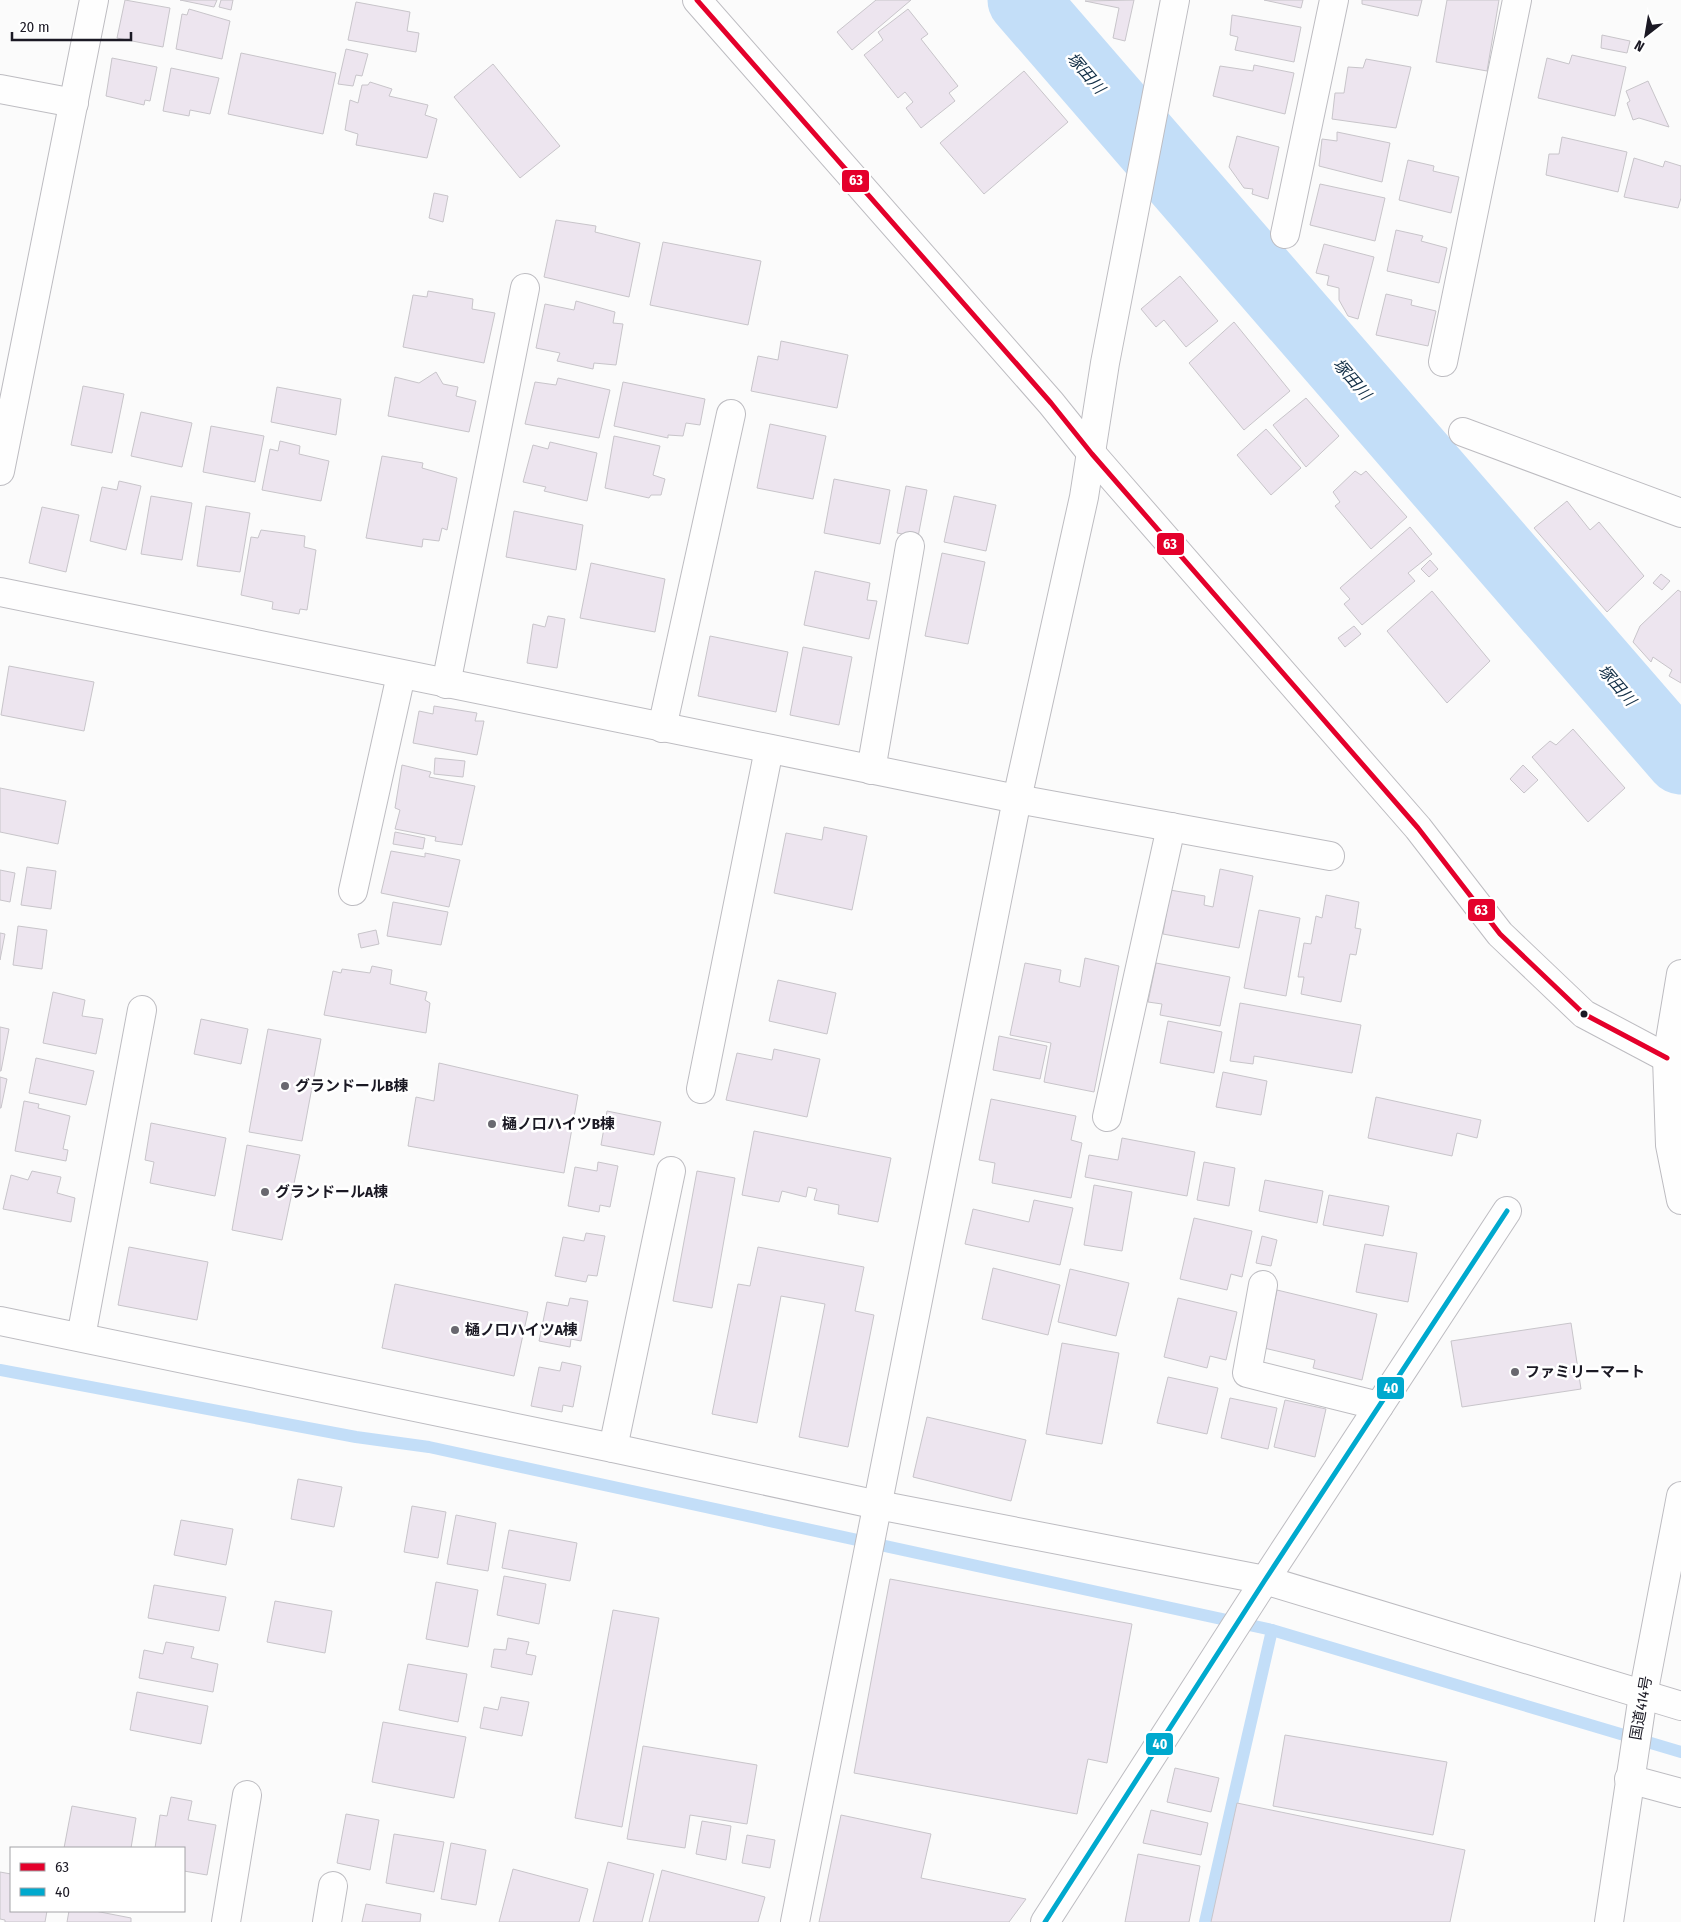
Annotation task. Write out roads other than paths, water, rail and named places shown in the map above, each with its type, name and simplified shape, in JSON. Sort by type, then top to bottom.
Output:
[{"type":"main road","points":[[0,471],[94,0]]},
{"type":"main road","points":[[697,0],[1051,403],[1092,454],[1418,828],[1500,934],[1584,1014],[1667,1058]]},
{"type":"main road","points":[[796,1922],[1018,799],[1092,454],[1105,363],[1175,0]]},
{"type":"main road","points":[[1285,234],[1334,0]]},
{"type":"main road","points":[[1443,362],[1517,0]]},
{"type":"main road","points":[[0,89],[74,103]]},
{"type":"main road","points":[[446,684],[525,288]]},
{"type":"main road","points":[[662,728],[730,414]]},
{"type":"main road","points":[[1463,432],[1681,513]]},
{"type":"main road","points":[[872,770],[910,546]]},
{"type":"main road","points":[[0,592],[1018,799],[1330,856]]},
{"type":"main road","points":[[353,890],[401,675]]},
{"type":"main road","points":[[701,1089],[769,749]]},
{"type":"main road","points":[[1108,1117],[1171,827]]},
{"type":"main road","points":[[1681,974],[1667,1058],[1670,1145],[1681,1200]]},
{"type":"main road","points":[[81,1337],[142,1010]]},
{"type":"main road","points":[[613,1448],[671,1171]]},
{"type":"main road","points":[[1045,1922],[1265,1580],[1507,1211]]},
{"type":"main road","points":[[1263,1285],[1248,1373],[1379,1406]]},
{"type":"main road","points":[[0,1321],[878,1505],[1265,1580],[1681,1706]]},
{"type":"main road","name":"国道414号","points":[[1609,1922],[1643,1695],[1681,1496]]},
{"type":"main road","points":[[1629,1779],[1681,1794]]},
{"type":"main road","points":[[226,1922],[247,1795]]},
{"type":"main road","points":[[326,1922],[333,1886]]},
{"type":"waterway","name":"塚田川","points":[[1023,0],[1681,759]]},
{"type":"waterway","points":[[0,1370],[356,1437],[429,1447],[1272,1630],[1681,1752]]},
{"type":"waterway","points":[[1205,1922],[1272,1630]]},
{"type":"place","name":"グランドールB棟","points":[[285,1086]]},
{"type":"place","name":"樋ノ口ハイツB棟","points":[[492,1124]]},
{"type":"place","name":"グランドールA棟","points":[[265,1192]]},
{"type":"place","name":"樋ノ口ハイツA棟","points":[[455,1330]]},
{"type":"place","name":"ファミリーマート","points":[[1515,1372]]}]
